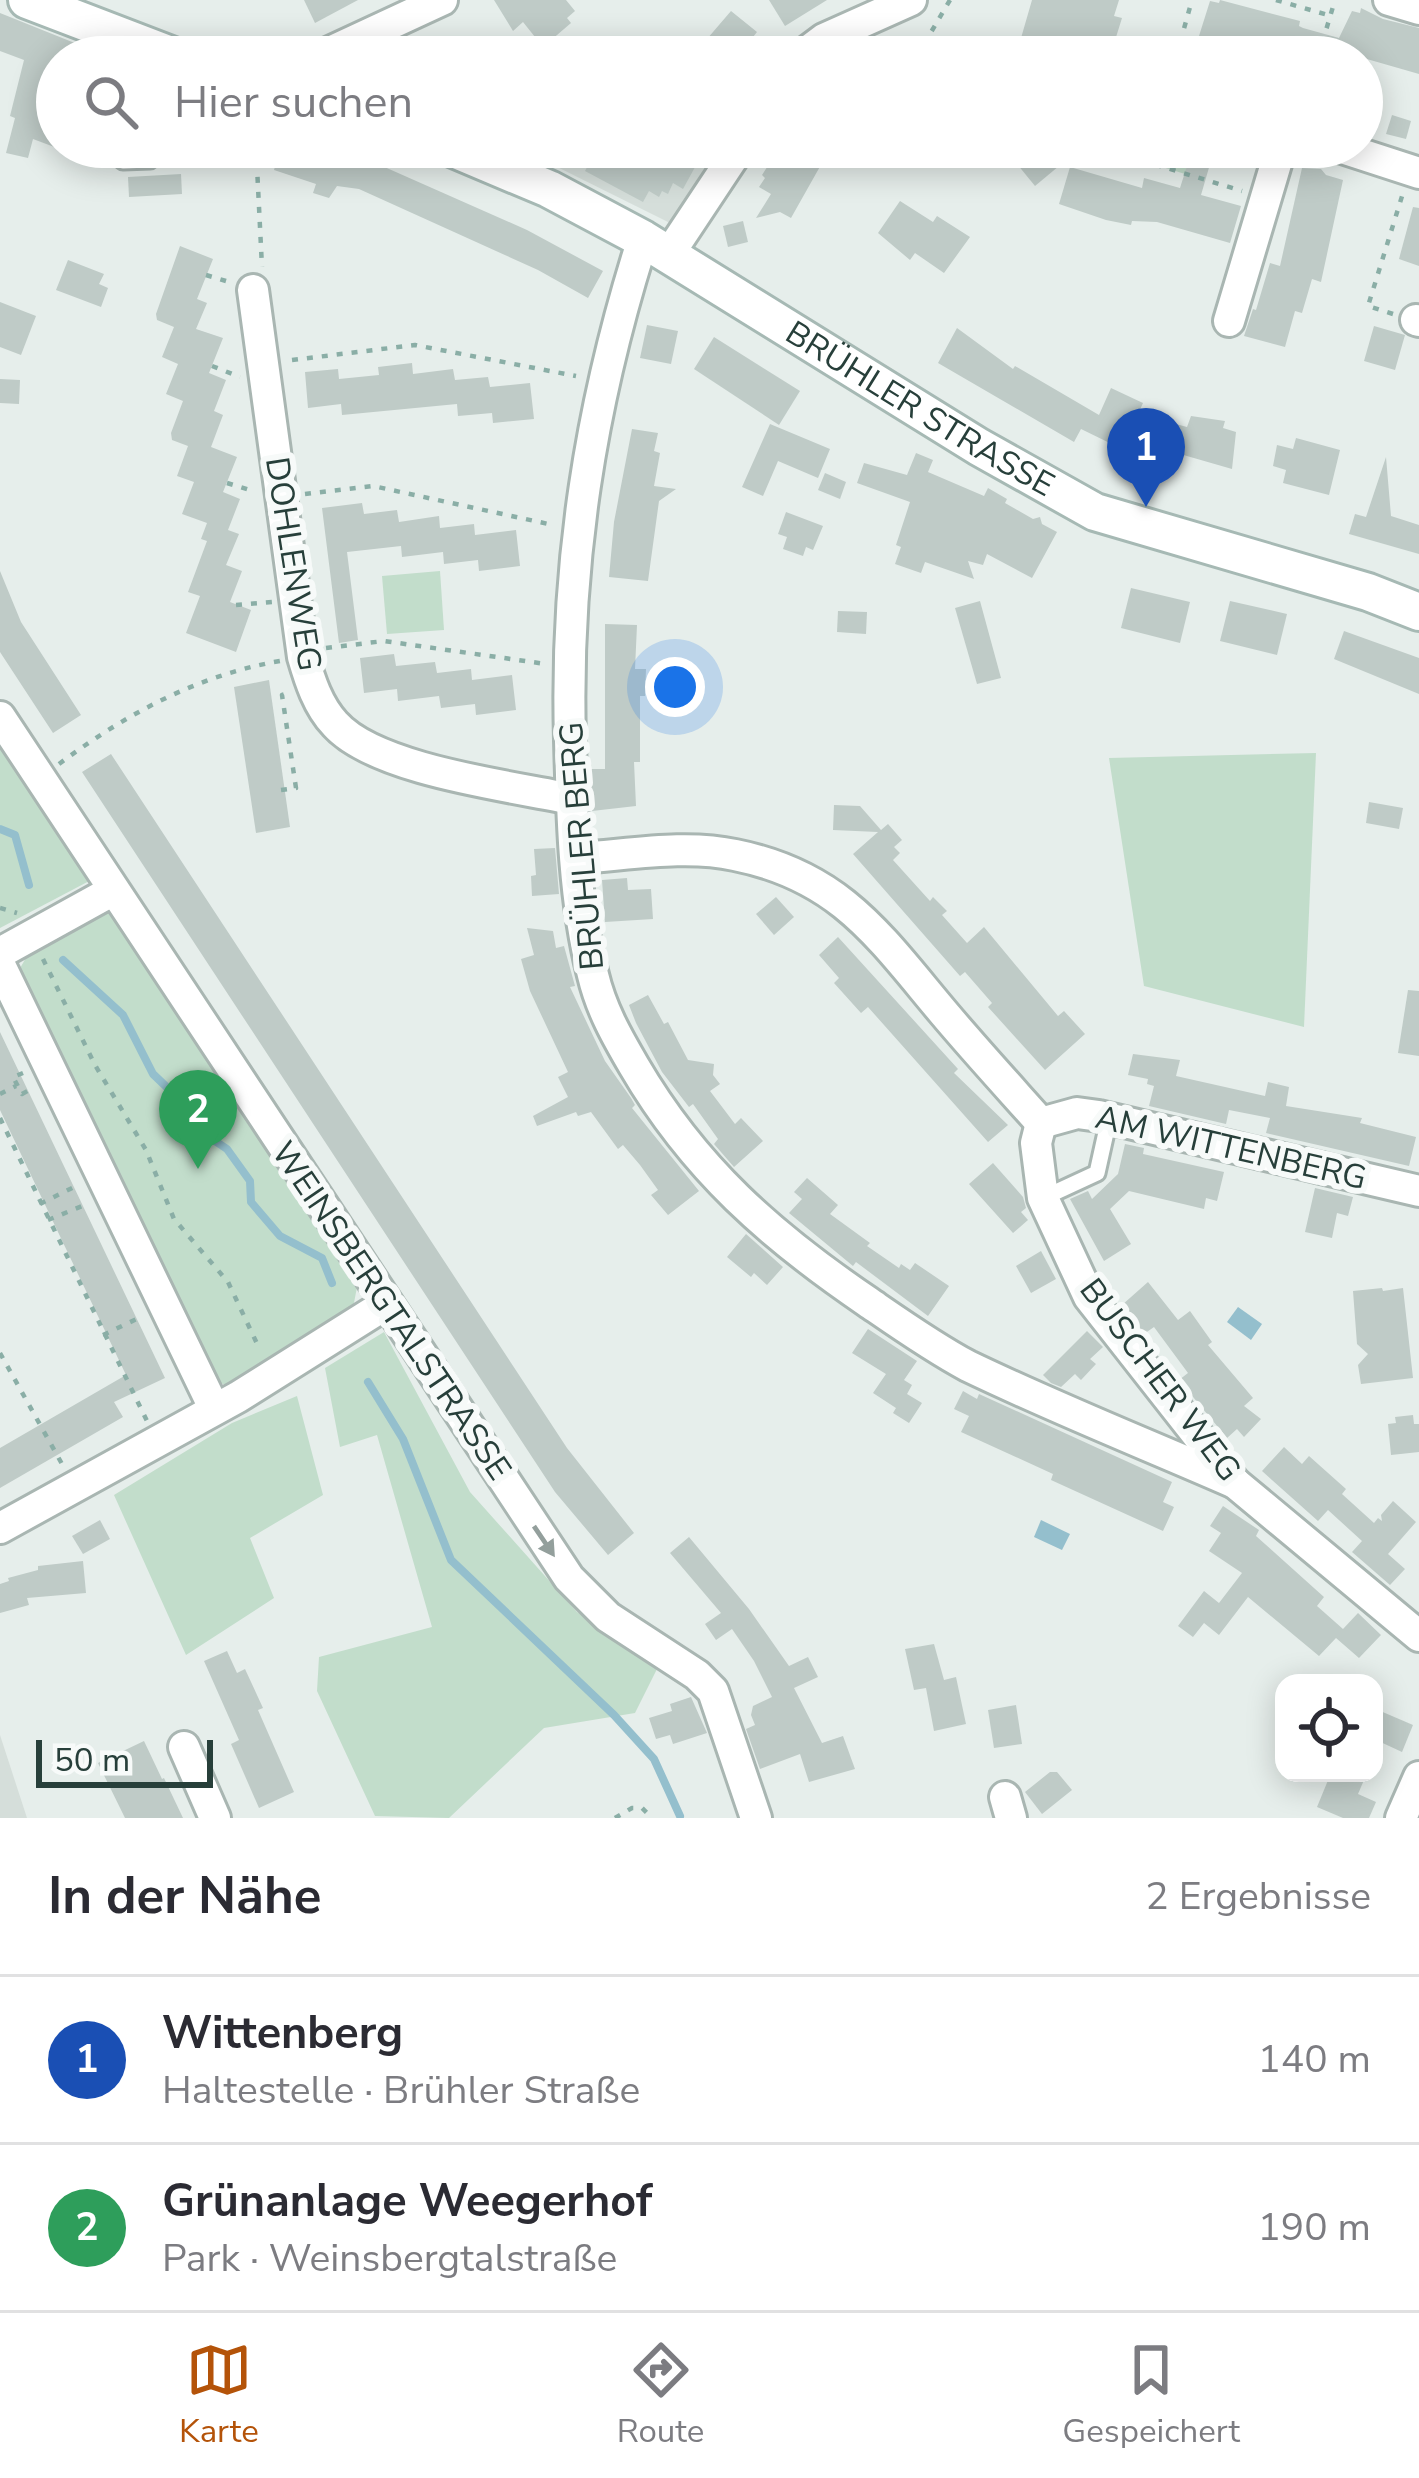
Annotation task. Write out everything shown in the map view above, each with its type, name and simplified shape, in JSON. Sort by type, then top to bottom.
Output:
[{"type":"main road","points":[[27,0],[120,36]]},
{"type":"main road","name":"BRÜHLER STRASSE","points":[[499,168],[656,246],[980,447],[1095,512],[1369,592],[1419,612]]},
{"type":"street","points":[[365,36],[442,0]]},
{"type":"street","points":[[831,36],[911,0]]},
{"type":"street","points":[[1388,0],[1419,9]]},
{"type":"street","points":[[1383,162],[1414,172]]},
{"type":"street","name":"BRÜHLER BERG","points":[[722,168],[656,246],[604,383],[576,530],[568,666],[572,799],[583,928],[608,1020],[670,1126],[746,1208],[831,1277],[965,1364],[1235,1483]]},
{"type":"street","points":[[1229,321],[1274,168]]},
{"type":"street","name":"DOHLENWEG","points":[[253,290],[295,600],[311,684],[333,723],[382,756],[572,799]]},
{"type":"street","name":"WEINSBERGTALSTRASSE","points":[[0,717],[569,1578],[608,1617],[697,1675],[712,1691],[756,1818]]},
{"type":"street","points":[[578,858],[718,853],[778,867],[816,883],[892,946],[955,1027],[1042,1123]]},
{"type":"street","points":[[0,953],[112,891]]},
{"type":"street","points":[[0,965],[214,1408]]},
{"type":"street","name":"AM WITTENBERG","points":[[1042,1123],[1077,1113],[1419,1191]]},
{"type":"street","name":"BUSCHER WEG","points":[[1042,1123],[1036,1143],[1043,1198],[1089,1298],[1235,1483],[1419,1636]]},
{"type":"street","points":[[0,1528],[214,1408],[386,1304]]},
{"type":"street","points":[[184,1747],[215,1818]]},
{"type":"street","points":[[1401,1818],[1419,1777]]},
{"type":"lane","points":[[1043,1198],[1097,1173],[1109,1119]]},
{"type":"path","points":[[929,36],[950,0]]},
{"type":"path","points":[[1182,36],[1192,0]]},
{"type":"path","points":[[1276,0],[1330,15]]},
{"type":"path","points":[[1324,36],[1335,0]]},
{"type":"path","points":[[253,290],[262,266],[257,168]]},
{"type":"path","points":[[1166,168],[1265,198]]},
{"type":"path","points":[[1414,172],[1368,306],[1417,321]]},
{"type":"path","points":[[304,358],[415,345],[604,383]]},
{"type":"path","points":[[328,490],[374,486],[542,522]]},
{"type":"path","points":[[236,605],[295,600]]},
{"type":"path","points":[[358,643],[384,641],[568,666]]},
{"type":"path","points":[[65,760],[124,718],[223,673],[252,666]]},
{"type":"path","points":[[273,717],[284,712],[296,788],[281,790]]},
{"type":"path","points":[[32,936],[95,1065],[146,1150],[174,1219],[228,1282],[254,1336]]},
{"type":"path","points":[[0,1094],[17,1086]]},
{"type":"path","points":[[0,1118],[156,1439]]},
{"type":"path","points":[[40,1204],[106,1184]]},
{"type":"path","points":[[48,1220],[106,1184]]},
{"type":"path","points":[[162,1225],[174,1219]]},
{"type":"path","points":[[103,1335],[164,1306]]},
{"type":"path","points":[[0,1353],[74,1486]]},
{"type":"path","points":[[615,1818],[632,1808],[642,1808],[652,1818]]},
{"type":"shaded area","points":[[559,168],[705,168],[670,223]]},
{"type":"shaded area","points":[[0,1735],[27,1818],[0,1818]]},
{"type":"green space","points":[[440,571],[444,630],[387,634],[382,576]]},
{"type":"green space","points":[[0,734],[93,879],[0,928]]},
{"type":"green space","points":[[1316,753],[1304,1027],[1144,986],[1109,758]]},
{"type":"green space","points":[[100,911],[111,912],[358,1282],[353,1308],[225,1385],[208,1377],[21,979],[19,970],[27,956]]},
{"type":"green space","points":[[384,1332],[470,1492],[577,1612],[659,1665],[635,1713],[544,1728],[449,1818],[375,1816],[317,1691],[319,1657],[432,1627],[377,1435],[340,1447],[325,1368]]},
{"type":"green space","points":[[297,1396],[323,1495],[250,1538],[274,1598],[186,1655],[114,1495],[232,1423]]},
{"type":"water","points":[[1238,1307],[1262,1324],[1251,1340],[1227,1322]]},
{"type":"water","points":[[1041,1520],[1070,1534],[1062,1550],[1034,1537]]},
{"type":"building","points":[[304,0],[358,0],[315,23]]},
{"type":"building","points":[[494,0],[566,0],[575,11],[567,18],[571,23],[556,36],[534,36],[523,22],[513,31]]},
{"type":"building","points":[[769,0],[827,0],[785,26]]},
{"type":"building","points":[[1032,0],[1119,0],[1114,16],[1122,18],[1116,36],[1022,36]]},
{"type":"building","points":[[1210,1],[1300,21],[1303,28],[1332,36],[1199,36]]},
{"type":"building","points":[[1361,8],[1419,28],[1419,74],[1383,64],[1383,36],[1340,36],[1352,11],[1360,13]]},
{"type":"building","points":[[731,11],[757,32],[754,36],[710,36]]},
{"type":"building","points":[[0,13],[57,36],[36,36],[36,140],[28,158],[6,153],[24,60],[0,51]]},
{"type":"building","points":[[1392,115],[1411,121],[1406,139],[1386,134]]},
{"type":"building","points":[[387,168],[527,230],[603,271],[588,298],[538,270],[359,189],[337,186],[329,198],[313,193],[316,184],[274,170]]},
{"type":"building","points":[[694,168],[683,189],[673,183],[668,194],[662,191],[659,197],[649,191],[643,202],[585,171]]},
{"type":"building","points":[[766,168],[819,168],[791,218],[780,212],[756,218],[771,194],[759,187],[765,178]]},
{"type":"building","points":[[1020,168],[1057,168],[1035,186]]},
{"type":"building","points":[[1070,168],[1142,188],[1144,178],[1180,188],[1186,168],[1209,168],[1201,195],[1241,206],[1230,243],[1157,222],[1132,221],[1131,225],[1106,220],[1059,204]]},
{"type":"building","points":[[1302,168],[1321,169],[1343,180],[1321,282],[1312,279],[1302,313],[1295,311],[1285,347],[1244,336],[1270,263],[1280,266]]},
{"type":"building","points":[[181,174],[182,194],[129,197],[128,177]]},
{"type":"building","points":[[900,201],[970,237],[944,273],[915,253],[910,260],[878,233]]},
{"type":"building","points":[[1413,207],[1419,208],[1419,266],[1399,259]]},
{"type":"building","points":[[743,221],[748,242],[728,247],[723,226]]},
{"type":"building","points":[[180,246],[213,259],[197,299],[207,303],[196,329],[223,338],[209,373],[226,380],[214,411],[223,415],[211,447],[237,457],[223,492],[240,499],[228,530],[239,534],[226,565],[242,571],[230,602],[251,610],[236,652],[186,633],[200,596],[188,592],[207,541],[201,539],[207,523],[182,514],[194,482],[177,476],[188,446],[172,440],[171,433],[183,401],[166,394],[178,364],[162,357],[174,327],[157,320],[156,314]]},
{"type":"building","points":[[68,260],[104,274],[99,284],[108,288],[101,307],[56,290]]},
{"type":"building","points":[[0,302],[36,316],[21,355],[0,347]]},
{"type":"building","points":[[647,325],[678,331],[671,364],[640,358]]},
{"type":"building","points":[[1374,326],[1405,335],[1395,370],[1364,361]]},
{"type":"building","points":[[957,328],[1013,369],[1099,415],[1111,388],[1143,403],[1138,414],[1187,427],[1191,416],[1225,421],[1223,428],[1236,432],[1232,469],[1180,454],[1177,464],[1122,449],[1081,429],[1074,442],[938,363]]},
{"type":"building","points":[[714,337],[800,391],[779,425],[694,369]]},
{"type":"building","points":[[412,363],[413,374],[453,369],[455,380],[488,377],[490,387],[530,383],[534,419],[493,423],[492,413],[458,416],[457,404],[342,415],[341,404],[308,408],[305,372],[338,369],[339,379],[379,375],[378,367]]},
{"type":"building","points":[[0,379],[20,380],[19,404],[0,403]]},
{"type":"building","points":[[770,424],[830,449],[818,478],[778,461],[763,496],[742,487]]},
{"type":"building","points":[[632,429],[658,433],[654,486],[676,489],[659,501],[648,581],[609,577]]},
{"type":"building","points":[[1296,438],[1340,450],[1329,495],[1283,483],[1286,470],[1273,466],[1277,445],[1293,449]]},
{"type":"building","points":[[916,453],[933,460],[928,472],[984,496],[988,488],[1057,532],[1032,578],[987,554],[983,565],[968,561],[974,579],[925,562],[921,573],[895,564],[910,502],[857,483],[864,463],[907,475]]},
{"type":"building","points":[[1386,457],[1391,516],[1419,525],[1419,554],[1349,534],[1355,514],[1366,517]]},
{"type":"building","points":[[825,473],[846,482],[840,499],[818,490]]},
{"type":"building","points":[[362,503],[364,514],[397,510],[399,522],[439,516],[440,528],[474,524],[475,535],[516,530],[520,566],[479,571],[478,560],[444,564],[443,552],[402,557],[401,546],[347,552],[358,640],[339,643],[322,508]]},
{"type":"building","points":[[786,512],[823,526],[813,550],[806,547],[803,556],[783,549],[787,537],[778,534]]},
{"type":"building","points":[[0,571],[21,622],[81,715],[53,733],[0,652]]},
{"type":"building","points":[[1131,588],[1190,602],[1180,643],[1121,628]]},
{"type":"building","points":[[980,601],[1001,678],[977,684],[955,608]]},
{"type":"building","points":[[1230,601],[1287,614],[1277,655],[1220,641]]},
{"type":"building","points":[[838,611],[867,612],[866,634],[837,632]]},
{"type":"building","points":[[605,624],[637,625],[635,669],[646,669],[645,696],[640,696],[640,762],[634,762],[636,806],[592,811],[590,769],[605,769]]},
{"type":"building","points":[[1344,631],[1419,658],[1419,694],[1334,659]]},
{"type":"building","points":[[394,654],[396,666],[435,662],[437,673],[471,669],[472,680],[512,675],[516,710],[476,715],[475,704],[441,708],[439,696],[398,701],[397,689],[364,693],[360,658]]},
{"type":"building","points":[[269,680],[290,827],[256,833],[234,687]]},
{"type":"building","points":[[111,754],[567,1448],[634,1533],[608,1555],[555,1492],[82,772]]},
{"type":"building","points":[[1369,802],[1403,808],[1399,829],[1366,823]]},
{"type":"building","points":[[834,805],[860,806],[881,830],[888,824],[902,840],[894,847],[900,853],[893,860],[930,901],[933,897],[947,911],[942,915],[967,943],[984,927],[1058,1016],[1064,1011],[1085,1034],[1045,1070],[988,1007],[992,1003],[965,972],[960,976],[853,854],[878,832],[833,830]]},
{"type":"building","points":[[555,848],[559,894],[532,896],[534,849]]},
{"type":"building","points":[[627,878],[628,890],[651,889],[653,919],[605,922],[602,880]]},
{"type":"building","points":[[776,897],[794,917],[774,935],[756,914]]},
{"type":"building","points":[[527,928],[553,931],[556,948],[564,946],[575,986],[570,987],[605,1061],[631,1098],[632,1108],[699,1191],[668,1215],[651,1195],[658,1190],[640,1165],[623,1145],[618,1149],[591,1112],[578,1116],[576,1112],[537,1126],[533,1116],[568,1097],[558,1077],[568,1072],[530,991],[521,959],[534,955]]},
{"type":"building","points":[[838,937],[958,1069],[954,1073],[1008,1125],[988,1142],[868,1007],[861,1013],[834,983],[839,978],[819,955]]},
{"type":"building","points":[[1408,990],[1419,991],[1419,1056],[1398,1053]]},
{"type":"building","points":[[648,995],[688,1060],[714,1064],[713,1075],[720,1084],[710,1091],[735,1124],[741,1118],[763,1141],[734,1167],[714,1144],[718,1139],[693,1104],[689,1107],[662,1072],[636,1023],[629,1005]]},
{"type":"building","points":[[0,1032],[165,1378],[114,1402],[123,1417],[0,1488],[0,1448],[126,1375],[0,1110]]},
{"type":"building","points":[[1133,1054],[1180,1060],[1176,1076],[1265,1096],[1268,1082],[1289,1087],[1286,1106],[1362,1118],[1360,1123],[1416,1137],[1409,1166],[1266,1133],[1270,1118],[1229,1110],[1226,1124],[1149,1106],[1154,1086],[1147,1084],[1148,1079],[1128,1075]]},
{"type":"building","points":[[1125,1144],[1144,1148],[1143,1154],[1224,1172],[1217,1201],[1206,1198],[1204,1209],[1129,1191],[1110,1209],[1131,1244],[1104,1261],[1070,1199],[1088,1191],[1092,1199],[1118,1174]]},
{"type":"building","points":[[993,1163],[1023,1197],[1026,1208],[1021,1212],[1028,1220],[1013,1233],[969,1184]]},
{"type":"building","points":[[807,1178],[838,1205],[830,1214],[870,1243],[867,1246],[899,1268],[901,1264],[910,1270],[915,1263],[949,1286],[928,1316],[856,1262],[853,1266],[789,1213],[802,1199],[794,1192]]},
{"type":"building","points":[[1315,1188],[1353,1197],[1348,1216],[1337,1213],[1332,1238],[1305,1232]]},
{"type":"building","points":[[746,1234],[783,1267],[767,1285],[727,1257]]},
{"type":"building","points":[[1041,1251],[1056,1279],[1031,1293],[1016,1266]]},
{"type":"building","points":[[1148,1282],[1178,1320],[1190,1311],[1212,1342],[1208,1345],[1253,1398],[1244,1406],[1261,1419],[1244,1437],[1237,1429],[1227,1438],[1179,1380],[1188,1373],[1154,1327],[1144,1334],[1122,1305]]},
{"type":"building","points":[[1403,1288],[1413,1378],[1361,1384],[1358,1365],[1368,1354],[1357,1344],[1353,1291]]},
{"type":"building","points":[[868,1329],[917,1361],[904,1380],[912,1385],[907,1394],[922,1403],[909,1423],[873,1393],[886,1374],[852,1353]]},
{"type":"building","points":[[1087,1331],[1103,1347],[1090,1359],[1096,1364],[1081,1380],[1075,1374],[1061,1387],[1051,1383],[1043,1375]]},
{"type":"building","points":[[963,1391],[977,1399],[979,1394],[1172,1482],[1163,1502],[1174,1507],[1163,1531],[961,1432],[969,1416],[954,1409]]},
{"type":"building","points":[[1413,1415],[1414,1424],[1419,1424],[1419,1452],[1391,1455],[1388,1424],[1396,1423],[1395,1417]]},
{"type":"building","points":[[1284,1447],[1302,1464],[1309,1456],[1374,1523],[1378,1518],[1382,1521],[1381,1515],[1393,1501],[1416,1522],[1388,1554],[1405,1569],[1390,1585],[1352,1552],[1362,1541],[1328,1510],[1318,1521],[1262,1471]]},
{"type":"building","points":[[1223,1506],[1259,1530],[1256,1536],[1324,1597],[1317,1606],[1343,1629],[1358,1613],[1381,1635],[1359,1658],[1336,1638],[1319,1656],[1248,1597],[1219,1635],[1204,1623],[1193,1637],[1178,1626],[1204,1591],[1219,1603],[1242,1573],[1209,1551],[1221,1533],[1210,1526]]},
{"type":"building","points":[[100,1520],[110,1539],[83,1554],[72,1536]]},
{"type":"building","points":[[689,1537],[789,1666],[808,1657],[818,1677],[794,1688],[822,1743],[843,1736],[855,1769],[809,1782],[800,1754],[760,1769],[746,1729],[755,1725],[753,1706],[772,1697],[732,1629],[716,1640],[705,1624],[721,1613],[670,1553]]},
{"type":"building","points":[[83,1561],[86,1593],[27,1598],[29,1605],[0,1613],[0,1584],[8,1578],[38,1570],[38,1566]]},
{"type":"building","points":[[934,1644],[944,1680],[956,1677],[966,1724],[934,1731],[926,1688],[914,1690],[905,1649]]},
{"type":"building","points":[[227,1651],[237,1673],[245,1669],[294,1792],[259,1808],[231,1744],[239,1740],[204,1661]]},
{"type":"building","points":[[691,1697],[707,1733],[673,1744],[670,1735],[656,1739],[649,1718],[672,1711],[670,1704]]},
{"type":"building","points":[[1016,1705],[1022,1744],[994,1748],[988,1710]]},
{"type":"building","points":[[1383,1712],[1413,1725],[1402,1752],[1383,1743]]},
{"type":"building","points":[[144,1741],[183,1818],[125,1818],[98,1763]]},
{"type":"building","points":[[1050,1772],[1057,1772],[1072,1790],[1042,1814],[1025,1792]]},
{"type":"building","points":[[1327,1782],[1363,1782],[1358,1794],[1376,1802],[1369,1818],[1343,1818],[1317,1807]]},
{"type":"waterway","points":[[0,829],[15,835],[29,885]]},
{"type":"waterway","points":[[63,960],[123,1015],[153,1074],[177,1097],[197,1129],[227,1149],[250,1181],[251,1202],[280,1236],[322,1258],[332,1283]]},
{"type":"waterway","points":[[368,1382],[403,1439],[451,1560],[654,1759],[680,1816]]},
{"type":"place","name":"Wittenberg","points":[[1146,507]]},
{"type":"place","name":"Grünanlage Weegerhof","points":[[198,1169]]}]
